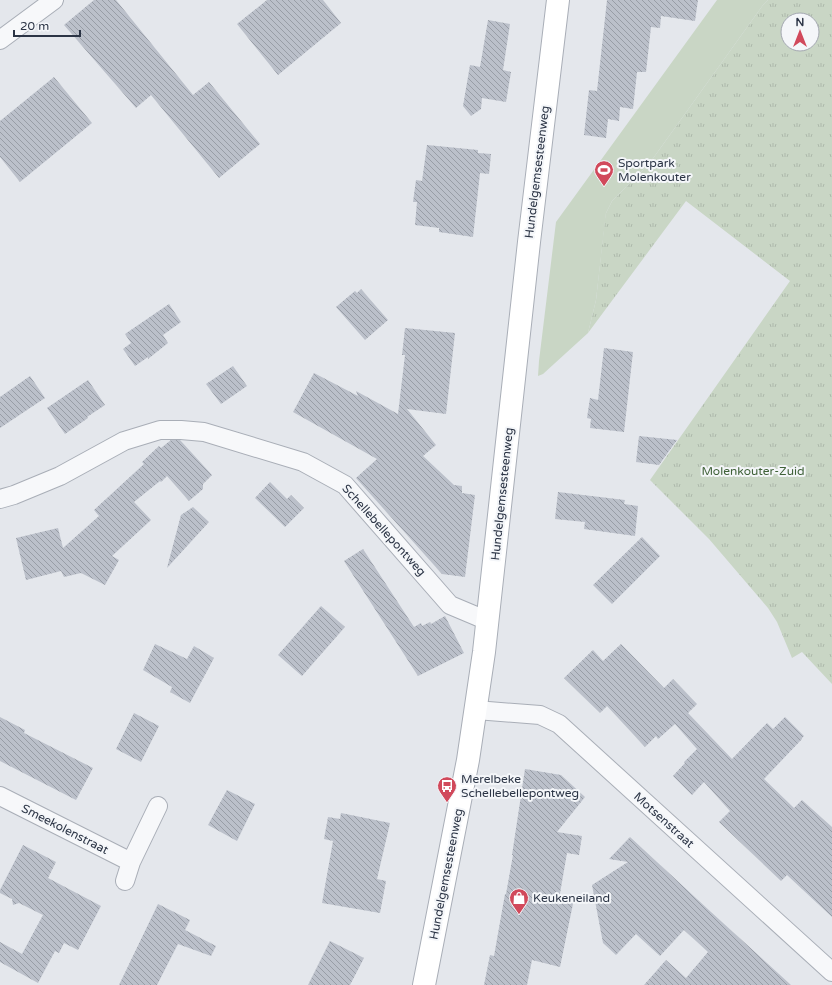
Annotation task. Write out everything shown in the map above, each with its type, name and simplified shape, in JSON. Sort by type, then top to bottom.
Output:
[{"type":"main road","name":"Hundelgemsesteenweg","points":[[424,985],[458,814],[476,710],[488,621],[529,242],[558,0]]},
{"type":"street","points":[[0,40],[54,0]]},
{"type":"street","name":"Schellebellepontweg","points":[[0,499],[14,495],[60,476],[124,441],[145,434],[160,430],[204,432],[303,462],[345,485],[450,605],[488,621]]},
{"type":"street","name":"Motsenstraat","points":[[476,710],[540,715],[559,724],[832,972]]},
{"type":"street","name":"Smeekolenstraat","points":[[0,796],[131,862]]},
{"type":"street","points":[[125,881],[131,862],[158,806]]},
{"type":"green space","name":"Sportpark Molenkouter","points":[[717,0],[768,0],[649,164],[612,201],[606,213],[596,300],[588,333],[543,374],[538,376],[556,222]]},
{"type":"green space","name":"Molenkouter-Zuid","points":[[768,0],[832,0],[832,684],[802,652],[792,658],[777,622],[768,608],[709,539],[650,480],[790,281],[686,201],[588,333],[596,300],[606,213],[612,201],[649,164]]},
{"type":"building","points":[[94,0],[116,0],[193,95],[209,82],[260,144],[219,178],[151,95],[136,108],[64,25]]},
{"type":"building","points":[[267,0],[323,0],[341,23],[278,75],[237,24]]},
{"type":"building","points":[[607,0],[698,0],[695,21],[661,16],[660,28],[651,27],[646,72],[637,72],[633,109],[620,107],[619,121],[608,119],[606,138],[584,135],[589,90],[597,91]]},
{"type":"building","points":[[488,20],[510,24],[503,70],[511,72],[506,102],[482,98],[481,109],[471,116],[463,106],[470,65],[480,67]]},
{"type":"building","points":[[54,77],[92,123],[20,182],[0,157],[0,121]]},
{"type":"building","points":[[427,145],[478,150],[478,153],[491,154],[489,174],[480,173],[473,237],[439,232],[439,228],[415,225],[417,202],[413,202],[416,180],[422,181]]},
{"type":"building","points":[[361,289],[388,320],[365,340],[336,307],[355,291],[357,293]]},
{"type":"building","points":[[169,304],[181,322],[163,335],[168,343],[148,359],[148,357],[135,366],[123,349],[131,343],[125,334]]},
{"type":"building","points":[[405,328],[455,333],[446,414],[407,409],[436,445],[423,456],[454,485],[462,486],[462,493],[475,495],[465,577],[442,574],[356,478],[377,459],[293,412],[314,373],[358,396],[356,391],[398,414],[405,355],[402,355]]},
{"type":"building","points":[[604,348],[633,352],[624,432],[590,428],[591,419],[587,418],[590,398],[598,400]]},
{"type":"building","points":[[233,366],[247,386],[221,404],[206,384]]},
{"type":"building","points":[[30,376],[45,398],[0,428],[0,397]]},
{"type":"building","points":[[88,380],[105,405],[65,434],[47,408]]},
{"type":"building","points":[[639,436],[677,440],[659,465],[636,462]]},
{"type":"building","points":[[171,440],[180,440],[212,475],[203,484],[203,489],[189,501],[167,476],[134,502],[151,520],[112,556],[119,560],[105,585],[81,573],[64,577],[61,571],[26,580],[16,538],[58,528],[63,548],[99,516],[94,510],[144,464],[142,462],[159,446],[161,448]]},
{"type":"building","points":[[270,482],[287,499],[291,495],[304,508],[285,527],[255,498]]},
{"type":"building","points":[[558,492],[625,500],[624,504],[638,506],[635,536],[584,529],[585,522],[555,519]]},
{"type":"building","points":[[193,507],[209,522],[167,568],[181,515]]},
{"type":"building","points":[[642,537],[660,556],[612,604],[593,585]]},
{"type":"building","points":[[363,549],[414,627],[421,623],[422,626],[430,622],[431,624],[445,616],[464,653],[418,676],[344,561]]},
{"type":"building","points":[[321,606],[345,627],[302,676],[278,655]]},
{"type":"building","points":[[155,644],[187,659],[194,646],[214,658],[190,703],[170,692],[172,687],[143,670]]},
{"type":"building","points":[[621,644],[664,688],[673,679],[697,704],[688,713],[732,759],[767,723],[773,729],[785,717],[804,736],[764,779],[794,808],[802,800],[832,827],[832,917],[787,875],[781,881],[719,822],[730,811],[704,782],[692,795],[673,776],[697,749],[675,724],[658,739],[656,736],[645,747],[607,706],[600,713],[564,678],[593,650],[603,661]]},
{"type":"building","points":[[134,713],[159,726],[141,762],[116,749]]},
{"type":"building","points":[[0,717],[25,730],[24,733],[93,768],[76,800],[0,761]]},
{"type":"building","points":[[525,769],[561,775],[585,797],[557,832],[582,836],[579,855],[567,853],[558,905],[572,897],[571,902],[574,899],[560,967],[532,960],[527,985],[484,985],[490,955],[494,956],[506,894]]},
{"type":"building","points":[[227,790],[255,804],[237,841],[208,825]]},
{"type":"building","points":[[341,813],[390,823],[377,879],[386,881],[380,913],[322,903],[333,841],[324,839],[328,817],[340,819]]},
{"type":"building","points":[[630,837],[791,985],[644,985],[666,960],[686,978],[708,952],[684,930],[660,956],[636,934],[616,955],[603,943],[592,885],[628,862],[609,859]]},
{"type":"building","points":[[23,845],[56,862],[48,878],[101,906],[78,950],[64,943],[59,953],[55,951],[38,983],[0,962],[0,942],[22,954],[43,915],[19,903],[13,905],[12,899],[0,893],[0,890]]},
{"type":"building","points":[[158,904],[190,920],[185,930],[216,946],[211,956],[178,944],[157,985],[119,985]]},
{"type":"building","points":[[330,941],[364,958],[350,985],[308,985]]},
{"type":"place","name":"Sportpark Molenkouter","points":[[604,187]]},
{"type":"place","name":"Merelbeke Schellebellepontweg","points":[[447,803]]},
{"type":"place","name":"Keukeneiland","points":[[519,915]]}]
